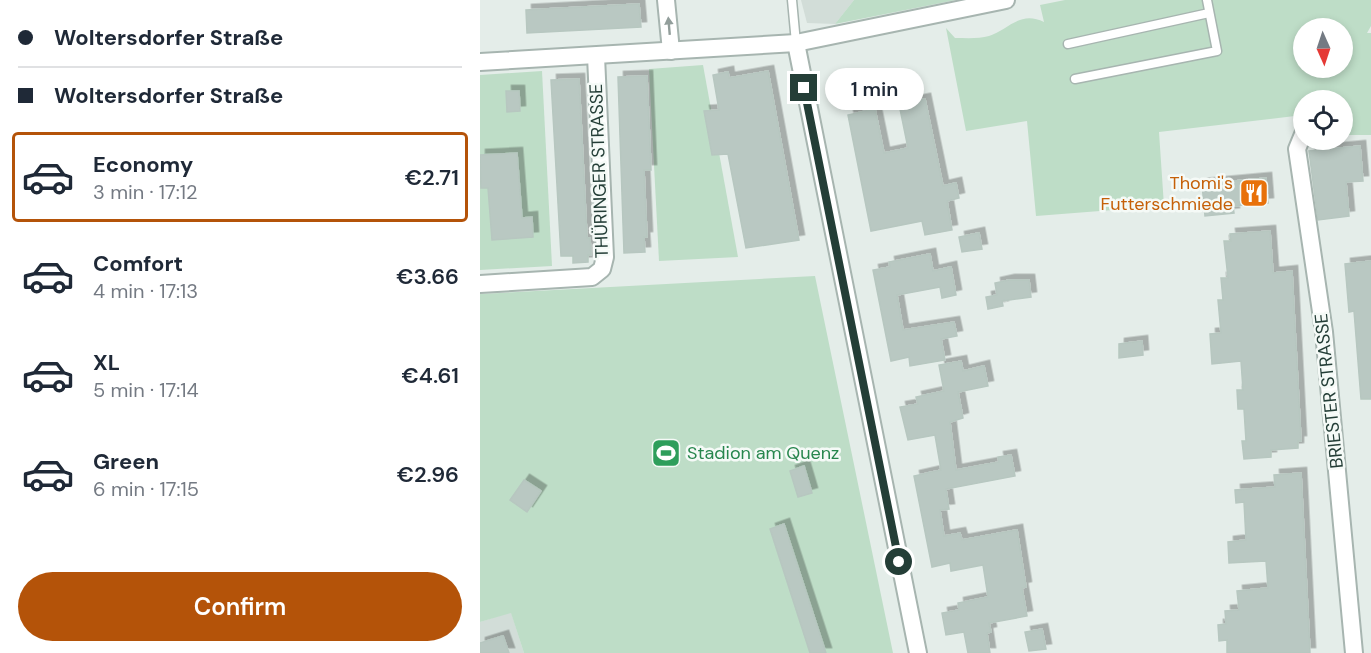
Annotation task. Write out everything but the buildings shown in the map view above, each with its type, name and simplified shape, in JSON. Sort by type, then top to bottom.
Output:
[{"type":"street","points":[[666,0],[671,51]]},
{"type":"street","points":[[480,62],[796,43],[1006,0]]},
{"type":"street","points":[[796,43],[842,244],[918,653]]},
{"type":"street","name":"THÜRINGER STRASSE","points":[[480,284],[591,277],[602,269],[605,257],[596,56]]},
{"type":"street","name":"BRIESTER STRASSE","points":[[1297,150],[1324,332],[1354,653]]},
{"type":"lane","points":[[792,0],[796,43]]},
{"type":"lane","points":[[1076,80],[1217,51],[1207,0]]},
{"type":"lane","points":[[1068,44],[1209,13]]},
{"type":"shaded area","points":[[801,0],[854,0],[835,24],[807,23]]},
{"type":"shaded area","points":[[511,612],[524,653],[480,653],[480,622]]},
{"type":"green space","points":[[854,0],[956,0],[835,24]]},
{"type":"green space","points":[[1065,0],[1371,0],[1371,26],[1367,33],[1371,33],[1371,135],[1353,135],[1353,90],[1293,90],[1293,116],[1159,132],[1164,206],[1036,216],[1027,121],[966,131],[946,28],[955,38],[977,38],[989,36],[1015,22],[1028,18],[1044,22],[1040,5]]},
{"type":"green space","points":[[703,65],[738,257],[659,261],[649,69]]},
{"type":"green space","points":[[542,71],[552,266],[480,270],[480,75]]},
{"type":"green space","name":"Stadion am Quenz","points":[[815,276],[893,653],[524,653],[511,613],[480,622],[480,294]]},
{"type":"place","name":"Thomi's Futterschmiede","points":[[1254,193]]},
{"type":"place","name":"Stadion am Quenz","points":[[666,453]]},
{"type":"route","points":[[804,88],[899,562]]}]
